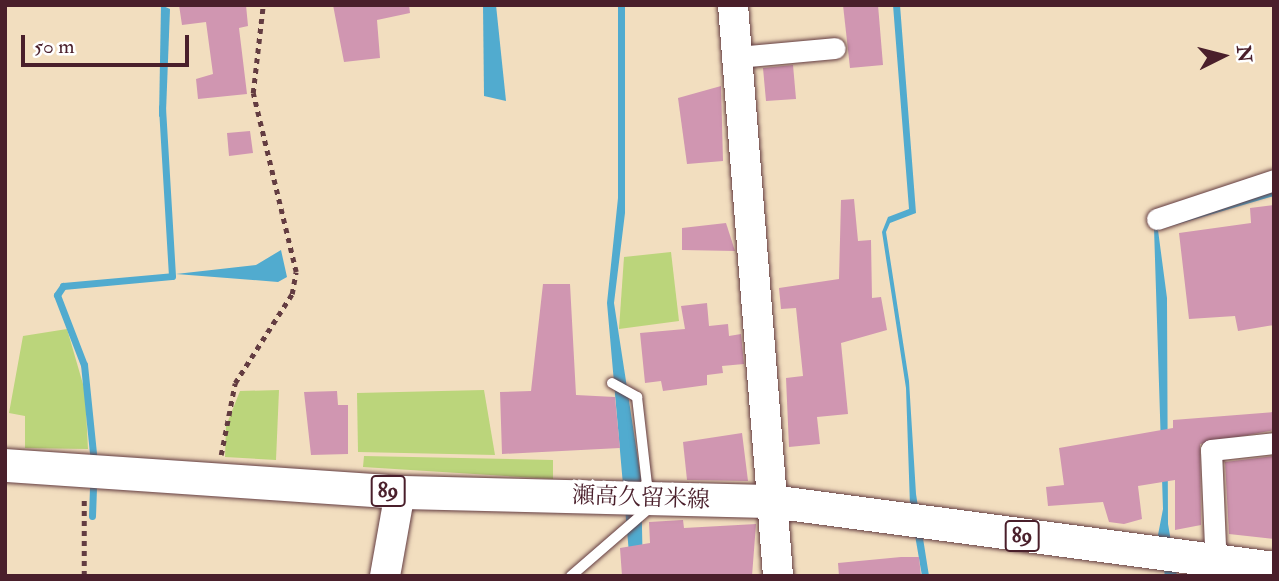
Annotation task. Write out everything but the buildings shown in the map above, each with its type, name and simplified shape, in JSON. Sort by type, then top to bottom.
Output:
[{"type":"main road","name":"瀬高久留米線","points":[[5,466],[220,477],[400,492],[771,501],[1274,568]]},
{"type":"street","points":[[733,5],[778,576]]},
{"type":"street","points":[[737,57],[835,48]]},
{"type":"street","points":[[1157,219],[1274,180]]},
{"type":"street","points":[[1209,560],[1215,546],[1211,450],[1274,443]]},
{"type":"street","points":[[385,576],[400,492]]},
{"type":"lane","points":[[571,576],[654,498],[638,397],[612,383]]},
{"type":"path","points":[[220,477],[222,425],[235,383],[292,294],[296,272],[253,93],[262,5]]},
{"type":"path","points":[[84,471],[84,576]]},
{"type":"green space","points":[[671,252],[679,321],[619,329],[624,257]]},
{"type":"green space","points":[[67,329],[85,391],[88,449],[25,448],[25,416],[9,413],[23,336]]},
{"type":"green space","points":[[279,390],[276,460],[225,457],[226,426],[240,391]]},
{"type":"green space","points":[[484,390],[495,455],[358,452],[357,393]]},
{"type":"green space","points":[[364,456],[553,460],[553,479],[363,467]]},
{"type":"water","points":[[161,5],[170,9],[166,112],[159,117]]},
{"type":"water","points":[[483,5],[496,5],[506,101],[484,96]]},
{"type":"water","points":[[618,5],[625,5],[625,213],[614,303],[641,479],[643,576],[631,576],[607,303],[618,198]]},
{"type":"water","points":[[893,5],[900,5],[916,213],[890,223],[886,232],[909,381],[916,494],[929,576],[922,576],[910,506],[906,388],[882,232],[888,217],[909,209]]},
{"type":"water","points":[[1274,190],[1274,196],[1158,230],[1167,298],[1168,524],[1177,576],[1165,576],[1158,535],[1163,509],[1154,228]]},
{"type":"water","points":[[281,250],[287,277],[278,282],[176,274],[256,265]]},
{"type":"waterway","points":[[94,463],[84,365],[57,295],[63,286],[172,276],[162,107]]},
{"type":"waterway","points":[[92,516],[93,479]]}]
